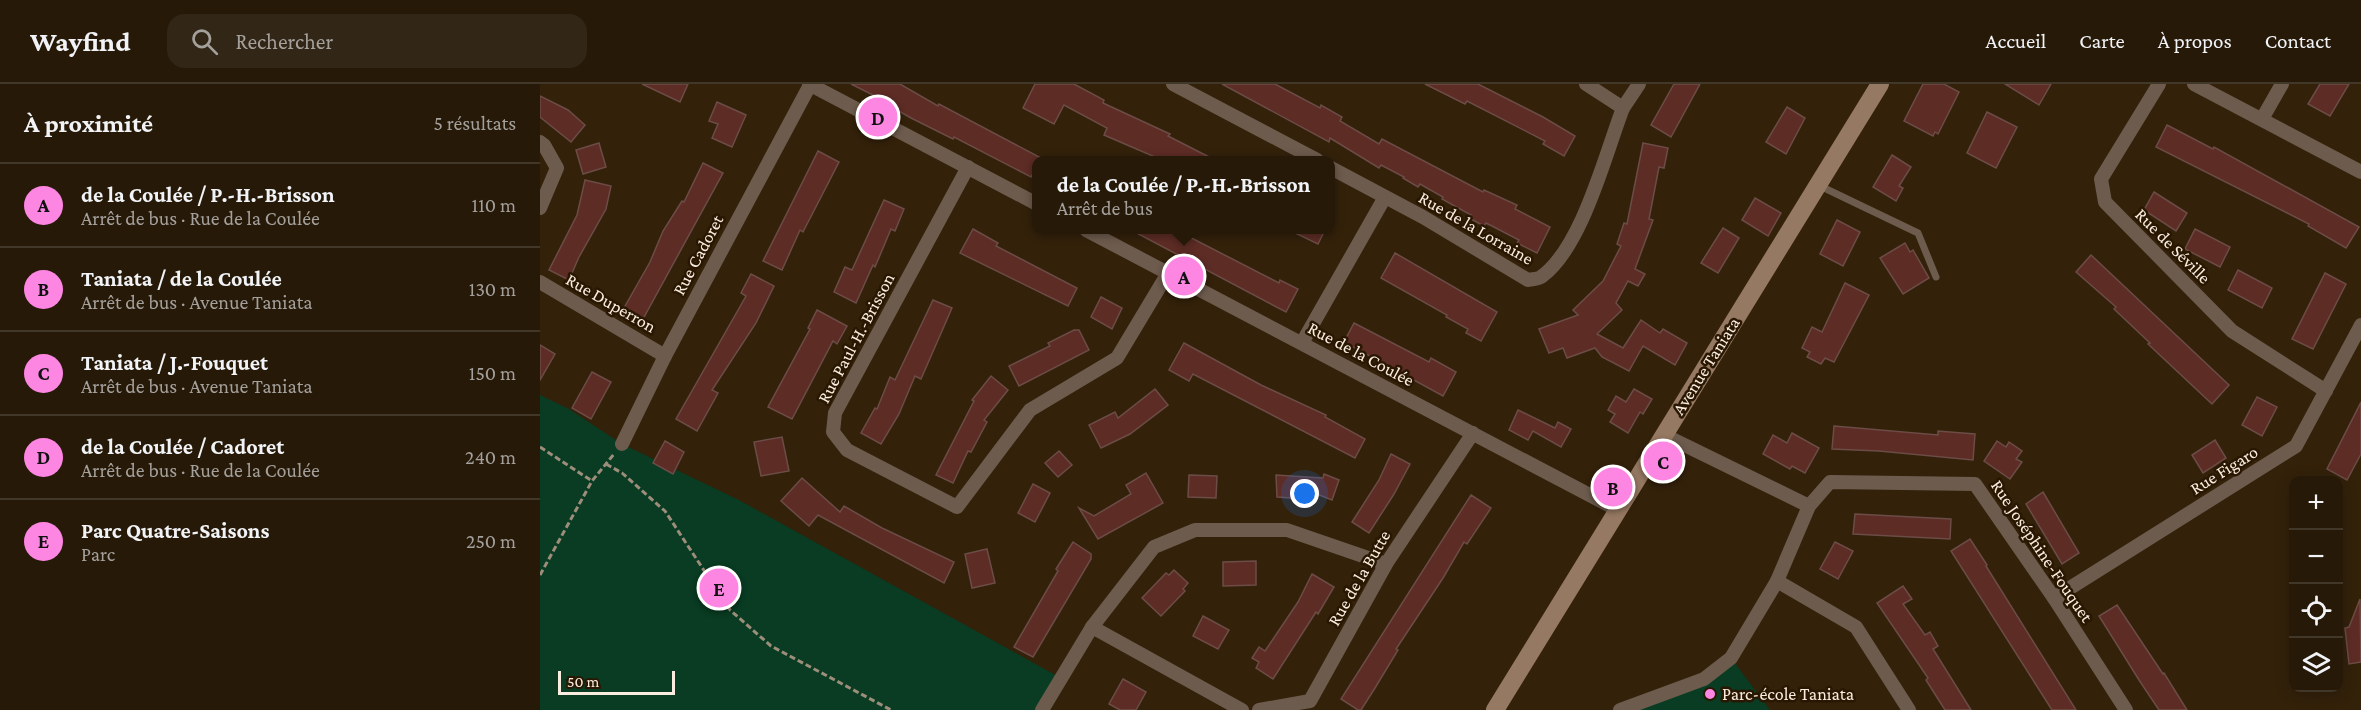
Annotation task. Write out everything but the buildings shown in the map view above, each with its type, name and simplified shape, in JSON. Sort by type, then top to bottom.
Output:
[{"type":"main road","name":"Avenue Taniata","points":[[1495,710],[1880,84]]},
{"type":"street","points":[[810,84],[1032,201]]},
{"type":"street","name":"Rue Cadoret","points":[[622,444],[665,356],[810,84]]},
{"type":"street","points":[[1173,84],[1309,156]]},
{"type":"street","name":"Rue de la Lorraine","points":[[1335,170],[1423,217],[1528,280],[1540,278],[1567,247],[1579,225],[1623,108],[1638,84]]},
{"type":"street","name":"Rue de Séville","points":[[2158,84],[2101,179],[2105,202],[2232,331],[2326,391]]},
{"type":"street","points":[[2194,84],[2361,171]]},
{"type":"street","points":[[2262,119],[2282,84]]},
{"type":"street","points":[[1588,85],[1623,108]]},
{"type":"street","points":[[540,142],[557,168],[540,208]]},
{"type":"street","name":"Rue Paul-H.-Brisson","points":[[968,167],[835,413],[833,432],[847,450],[957,507],[1030,410],[1117,358],[1168,273]]},
{"type":"street","points":[[1302,343],[1385,197]]},
{"type":"street","name":"Rue de la Coulée","points":[[1094,234],[1618,510]]},
{"type":"street","name":"Rue Duperron","points":[[540,282],[665,356]]},
{"type":"street","name":"Rue Figaro","points":[[2054,598],[2296,446],[2361,325]]},
{"type":"street","name":"Rue de la Butte","points":[[1259,710],[1310,701],[1386,564],[1473,433]]},
{"type":"street","points":[[1620,710],[1704,679],[1731,658],[1778,581],[1809,506],[1664,435]]},
{"type":"street","name":"Rue Joséphine-Fouquet","points":[[1809,506],[1830,482],[1975,484],[2054,598],[2126,710]]},
{"type":"street","points":[[1042,710],[1092,627],[1154,547],[1195,530],[1287,530],[1386,564]]},
{"type":"street","points":[[1778,581],[1856,627],[1909,710]]},
{"type":"street","points":[[1092,627],[1242,710]]},
{"type":"lane","points":[[1818,185],[1918,233],[1936,277]]},
{"type":"path","points":[[540,574],[592,482],[622,444]]},
{"type":"path","points":[[540,447],[592,482]]},
{"type":"path","points":[[606,464],[622,472],[665,511],[730,610],[771,646],[891,710]]},
{"type":"green space","points":[[540,395],[569,409],[622,444],[737,499],[1061,678],[1042,710],[540,710]]},
{"type":"green space","name":"Parc-école Taniata","points":[[1731,658],[1770,710],[1620,710],[1704,679]]},
{"type":"place","name":"de la Coulée / Cadoret","points":[[878,117]]},
{"type":"place","name":"de la Coulée / P.-H.-Brisson","points":[[1184,276]]},
{"type":"place","name":"Taniata / J.-Fouquet","points":[[1663,461]]},
{"type":"place","name":"Taniata / de la Coulée","points":[[1613,487]]},
{"type":"place","name":"Parc Quatre-Saisons","points":[[719,588]]},
{"type":"place","name":"Parc-école Taniata","points":[[1710,694]]}]
